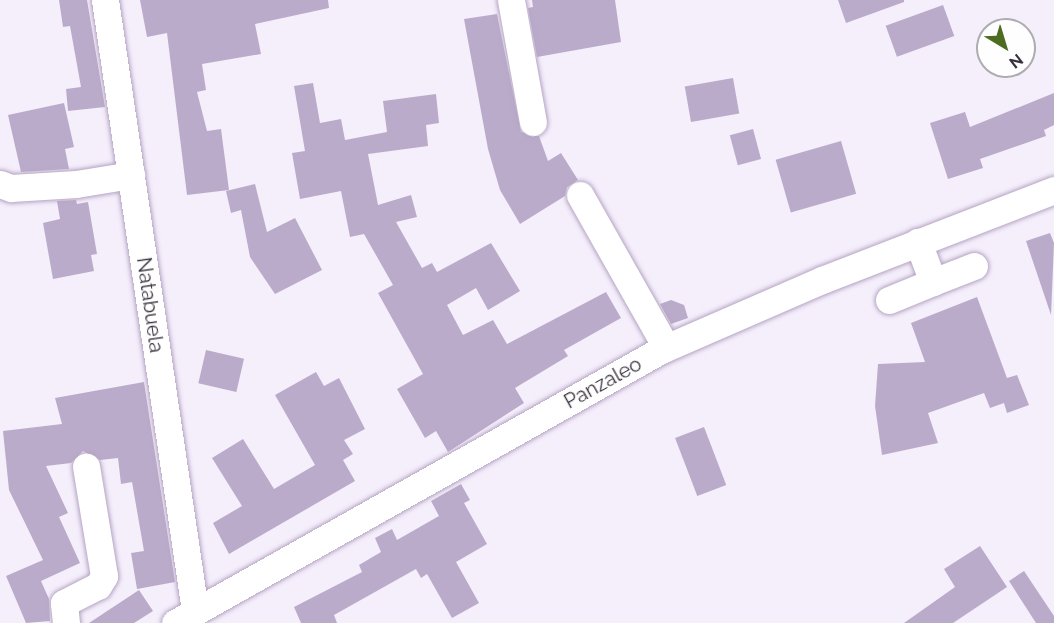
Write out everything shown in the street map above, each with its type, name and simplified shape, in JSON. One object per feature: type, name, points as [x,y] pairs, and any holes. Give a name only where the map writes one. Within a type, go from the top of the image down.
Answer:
[{"type":"street","name":"Natabuela","points":[[105,0],[131,175],[185,617]]},
{"type":"street","points":[[511,0],[533,122]]},
{"type":"street","points":[[0,184],[11,188],[76,184],[131,175]]},
{"type":"street","name":"Panzaleo","points":[[185,617],[666,347],[918,242],[1054,190]]},
{"type":"street","points":[[580,195],[666,347]]},
{"type":"street","points":[[918,242],[933,282]]},
{"type":"street","points":[[889,300],[974,266]]},
{"type":"street","points":[[66,623],[64,603],[98,586],[104,576],[86,466]]},
{"type":"building","points":[[59,0],[87,0],[105,107],[68,111],[66,89],[81,87],[70,26],[63,27]]},
{"type":"building","points":[[140,0],[328,0],[329,8],[255,24],[261,54],[202,64],[206,90],[197,92],[207,131],[221,129],[229,190],[187,195],[167,33],[147,37]]},
{"type":"building","points":[[532,0],[615,0],[621,42],[537,57],[528,8],[533,7]]},
{"type":"building","points":[[838,0],[904,0],[904,2],[846,23]]},
{"type":"building","points":[[943,5],[954,36],[897,57],[886,26]]},
{"type":"building","points":[[497,14],[521,132],[539,136],[548,161],[561,153],[578,180],[567,187],[565,196],[520,224],[500,190],[488,149],[464,19]]},
{"type":"building","points":[[733,78],[739,113],[691,122],[685,87]]},
{"type":"building","points":[[313,83],[320,123],[341,119],[345,140],[387,132],[383,101],[436,94],[439,123],[426,125],[428,146],[368,154],[378,205],[411,195],[417,217],[396,222],[422,268],[432,263],[437,272],[491,243],[520,291],[488,310],[476,288],[447,305],[463,335],[493,320],[507,344],[606,292],[621,318],[564,350],[568,356],[515,388],[524,403],[448,452],[436,431],[425,438],[397,389],[423,374],[378,293],[393,285],[364,234],[350,237],[341,191],[300,199],[292,153],[305,151],[294,86]]},
{"type":"building","points":[[1054,93],[1054,125],[1044,130],[1046,136],[980,159],[983,168],[948,179],[930,123],[965,112],[970,127]]},
{"type":"building","points":[[64,103],[74,147],[65,149],[69,169],[21,172],[8,115]]},
{"type":"building","points":[[753,129],[761,159],[738,165],[730,135]]},
{"type":"building","points":[[841,141],[856,194],[791,213],[776,160]]},
{"type":"building","points":[[255,184],[267,232],[295,218],[322,270],[275,294],[250,257],[241,210],[231,213],[226,191]]},
{"type":"building","points":[[76,200],[77,204],[88,202],[97,254],[91,255],[94,271],[53,279],[43,223],[60,219],[57,201]]},
{"type":"building","points":[[1050,233],[1054,243],[1051,315],[1026,241]]},
{"type":"building","points":[[977,297],[1007,378],[1017,375],[1029,405],[1007,413],[1004,403],[990,408],[984,393],[928,413],[938,443],[882,455],[875,406],[878,364],[925,362],[911,323]]},
{"type":"building","points":[[671,300],[684,305],[688,318],[671,324],[660,304]]},
{"type":"building","points":[[206,350],[244,359],[236,392],[198,383]]},
{"type":"building","points":[[316,372],[324,386],[339,378],[365,429],[344,440],[353,454],[343,460],[355,481],[229,554],[213,523],[242,506],[212,458],[243,439],[274,489],[315,465],[275,395]]},
{"type":"building","points":[[144,382],[175,582],[137,589],[131,553],[144,551],[132,482],[121,484],[118,458],[100,460],[83,451],[71,463],[46,466],[68,513],[59,517],[80,563],[41,581],[49,599],[50,621],[26,623],[6,576],[43,560],[9,490],[3,431],[62,424],[55,398]]},
{"type":"building","points":[[704,427],[726,485],[697,496],[675,438]]},
{"type":"building","points":[[461,484],[470,500],[464,503],[487,544],[456,562],[479,603],[452,618],[427,574],[421,578],[416,569],[334,615],[337,623],[301,623],[294,607],[362,572],[359,565],[381,552],[375,538],[392,529],[397,540],[439,516],[431,501]]},
{"type":"building","points":[[980,546],[1007,587],[953,623],[904,623],[955,587],[944,569]]},
{"type":"building","points":[[1024,571],[1054,616],[1054,623],[1036,623],[1009,581]]},
{"type":"building","points":[[139,590],[153,611],[134,623],[89,623]]}]
